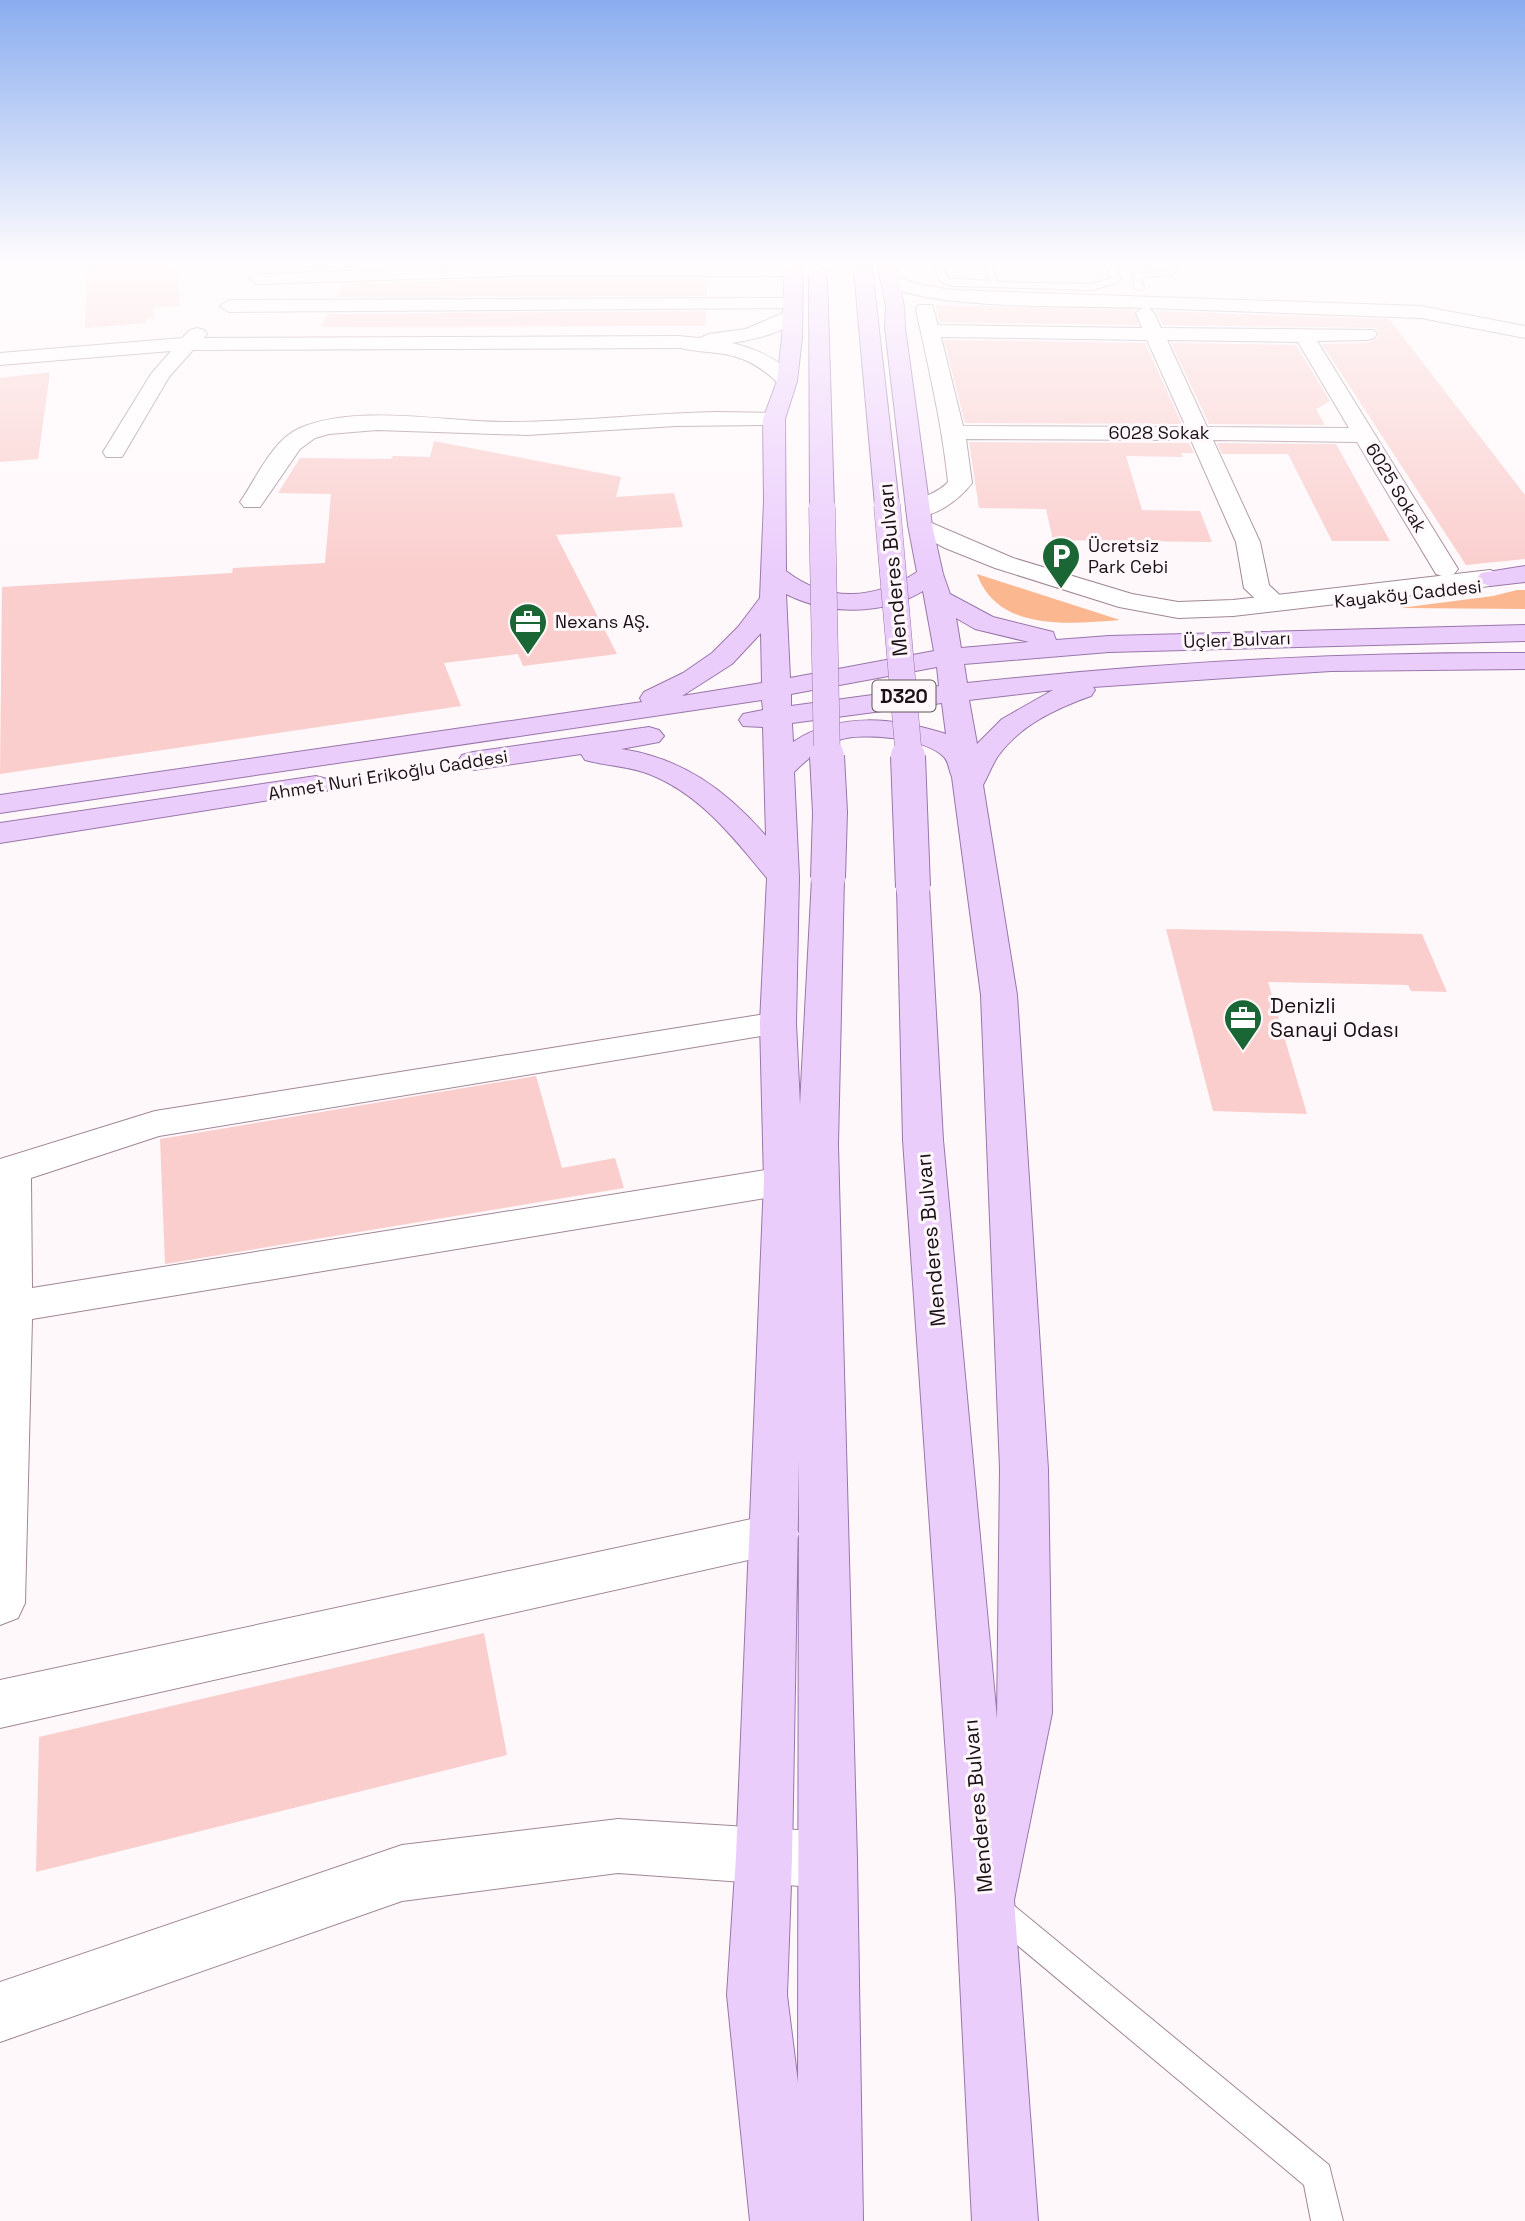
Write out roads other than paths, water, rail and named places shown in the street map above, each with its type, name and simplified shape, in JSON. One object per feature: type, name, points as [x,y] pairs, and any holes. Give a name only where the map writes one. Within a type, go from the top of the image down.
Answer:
[{"type":"main road","points":[[788,364],[787,381],[774,419],[773,586],[778,771],[805,877],[818,1145],[829,1860],[830,2221]]},
{"type":"main road","points":[[783,2221],[757,1995],[775,1534],[784,1181],[778,1023],[805,877],[830,812],[824,691],[820,364]]},
{"type":"main road","name":"Menderes Bulvarı","points":[[873,364],[908,742],[923,1140],[985,1900],[1005,2221]]},
{"type":"main road","points":[[901,364],[919,518],[952,674],[999,995],[1024,1469],[1025,1713],[985,1900]]},
{"type":"main road","points":[[1494,581],[1525,574]]},
{"type":"main road","points":[[1494,581],[1525,583]]},
{"type":"main road","points":[[773,586],[788,587],[807,596],[863,602],[887,599],[935,586],[984,623],[1015,633],[1108,644]]},
{"type":"main road","points":[[602,716],[671,691],[729,656],[773,586]]},
{"type":"main road","name":"Üçler Bulvarı","points":[[952,674],[1108,644],[1525,633]]},
{"type":"main road","name":"Üçler Bulvarı","points":[[952,674],[1129,676],[1278,664],[1525,661]]},
{"type":"main road","points":[[776,704],[952,674]]},
{"type":"main road","points":[[969,784],[981,758],[999,738],[1031,713],[1063,696],[1129,676]]},
{"type":"main road","name":"Ahmet Nuri Erikoğlu Caddesi","points":[[0,804],[602,716],[776,704]]},
{"type":"main road","name":"Ahmet Nuri Erikoğlu Caddesi","points":[[0,833],[538,753],[776,704]]},
{"type":"main road","points":[[778,771],[800,749],[834,732],[870,726],[913,733],[938,741],[960,755],[969,784]]},
{"type":"main road","points":[[538,753],[570,752],[620,757],[668,770],[689,779],[805,877]]},
{"type":"street","points":[[114,452],[170,364]]},
{"type":"street","points":[[767,364],[787,381]]},
{"type":"street","points":[[919,518],[950,495],[960,483],[954,432],[937,364]]},
{"type":"street","points":[[1166,364],[1248,542],[1257,588],[1274,602]]},
{"type":"street","name":"6025 Sokak","points":[[1320,364],[1445,569]]},
{"type":"street","points":[[252,502],[296,438],[309,432],[334,427],[374,424],[554,429],[664,420],[774,419]]},
{"type":"street","name":"6028 Sokak","points":[[954,432],[1363,435]]},
{"type":"street","name":"Kayaköy Caddesi","points":[[919,518],[985,556],[1144,605],[1195,611],[1274,602],[1348,603],[1494,581]]},
{"type":"street","points":[[0,1603],[11,1307],[11,1170],[156,1124],[778,1023]]},
{"type":"street","points":[[11,1307],[784,1181]]},
{"type":"street","points":[[0,1704],[775,1534]]},
{"type":"street","points":[[0,2012],[402,1873],[618,1846],[829,1860]]},
{"type":"lane","points":[[985,1900],[1318,2176],[1326,2221]]},
{"type":"place","name":"Ücretsiz Park Cebi","points":[[1061,590]]},
{"type":"place","name":"Nexans AŞ.","points":[[528,656]]},
{"type":"place","name":"Denizli Sanayi Odası","points":[[1243,1052]]}]
